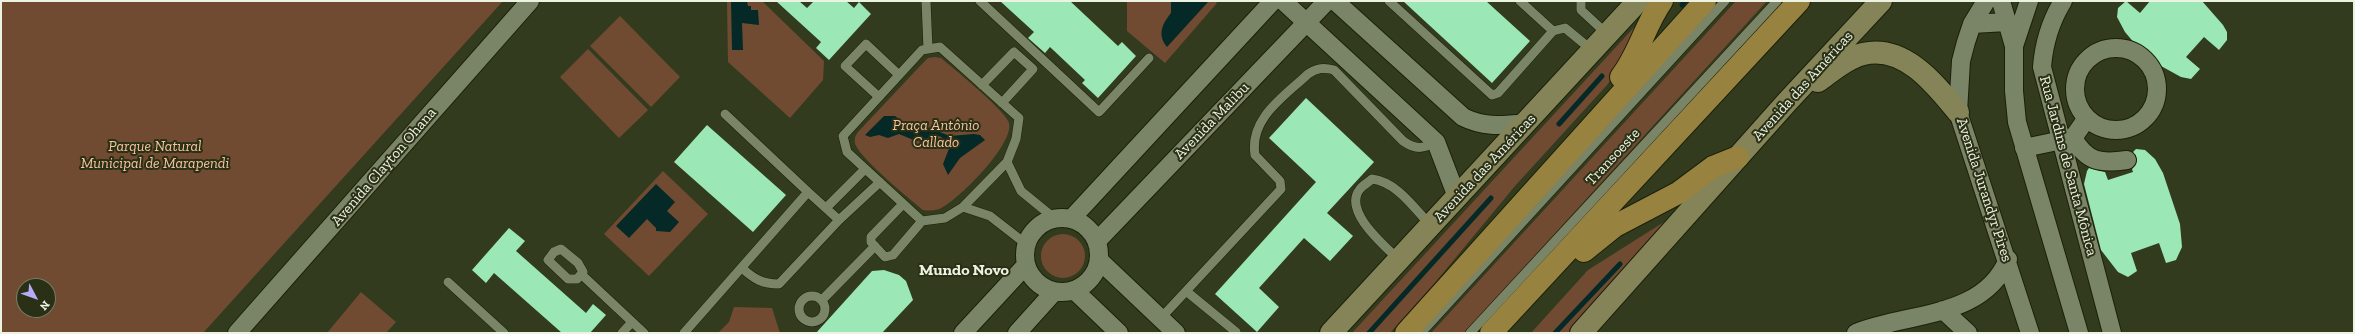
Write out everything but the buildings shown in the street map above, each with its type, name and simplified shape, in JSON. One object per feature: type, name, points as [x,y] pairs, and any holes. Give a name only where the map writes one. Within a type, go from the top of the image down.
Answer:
[{"type":"highway","points":[[1592,127],[1603,102],[1632,62],[1652,18],[1662,1]]},
{"type":"highway","points":[[1406,333],[1705,1]]},
{"type":"highway","points":[[1492,333],[1799,1]]},
{"type":"highway","points":[[1545,274],[1574,260],[1615,226],[1678,193],[1713,167],[1738,157]]},
{"type":"main road","name":"Avenida das Américas","points":[[1330,333],[1527,123],[1638,1]]},
{"type":"main road","name":"Avenida das Américas","points":[[1581,333],[1787,102],[1881,1]]},
{"type":"main road","points":[[1787,102],[1862,54],[1883,52],[1899,57],[1917,69],[1937,86],[1958,112]]},
{"type":"street","name":"Avenida Clayton Ohana","points":[[238,333],[530,1]]},
{"type":"street","points":[[1072,218],[1273,1]]},
{"type":"street","points":[[1283,1],[1436,142],[1457,197]]},
{"type":"street","name":"Avenida Malibu","points":[[1097,241],[1327,1]]},
{"type":"street","points":[[1335,1],[1463,117],[1477,124],[1494,127],[1527,123]]},
{"type":"street","name":"Avenida Jurandyr Pires","points":[[1986,1],[1972,24],[1961,61],[1958,112],[2008,259],[2030,333]]},
{"type":"street","points":[[2001,1],[2014,46],[2017,122],[2079,333]]},
{"type":"street","points":[[2014,46],[2029,1]]},
{"type":"street","name":"Rua Jardins de Santa Mônica","points":[[2063,1],[2053,18],[2044,46],[2042,67],[2045,86],[2067,139],[2112,333]]},
{"type":"street","points":[[1972,24],[2007,22]]},
{"type":"street","points":[[2121,48],[2134,52],[2146,60],[2154,72],[2157,86],[2156,100],[2149,113],[2139,123],[2126,129],[2112,130],[2098,126],[2087,118],[2079,106],[2075,92],[2077,78],[2083,65],[2093,55],[2106,49],[2121,48]]},
{"type":"street","points":[[2024,148],[2067,139],[2087,118]]},
{"type":"street","points":[[2067,139],[2082,153],[2094,159],[2112,162],[2127,160]]},
{"type":"street","points":[[1054,218],[1072,218],[1087,227],[1097,241],[1099,260],[1089,280],[1074,290],[1054,292],[1036,282],[1026,265],[1026,244],[1029,236],[1039,224],[1054,218]]},
{"type":"street","points":[[1856,333],[1943,310],[1983,293],[2002,274],[2008,259]]},
{"type":"street","points":[[1099,260],[1176,333]]},
{"type":"street","points":[[963,333],[1026,265]]},
{"type":"street","points":[[1074,290],[1119,333]]},
{"type":"street","points":[[1017,333],[1054,292]]},
{"type":"street","points":[[1943,310],[1968,333]]},
{"type":"lane","points":[[926,1],[928,49]]},
{"type":"lane","points":[[980,1],[1099,112],[1149,58]]},
{"type":"lane","points":[[1389,1],[1492,95],[1498,93],[1553,32],[1565,28],[1593,51]]},
{"type":"lane","points":[[1520,1],[1553,32]]},
{"type":"lane","points":[[1581,1],[1581,10],[1608,35]]},
{"type":"lane","name":"Transoeste","points":[[1421,333],[1725,1]]},
{"type":"lane","name":"Transoeste","points":[[1470,333],[1777,1]]},
{"type":"lane","points":[[982,85],[1014,52],[1017,36]]},
{"type":"lane","points":[[879,97],[845,66],[866,44],[899,75]]},
{"type":"lane","points":[[903,204],[872,237],[871,242],[886,257],[889,257],[922,221],[945,218],[963,207],[1007,162],[1016,139],[1019,118],[940,47],[922,50],[843,136],[847,152],[922,221]]},
{"type":"lane","points":[[1014,52],[1033,69]]},
{"type":"lane","points":[[1002,103],[1033,69],[1047,64]]},
{"type":"lane","points":[[1161,318],[1281,189],[1280,181],[1255,155],[1255,134],[1260,120],[1308,74],[1316,69],[1326,67],[1334,70],[1403,141],[1412,147],[1421,149],[1436,142]]},
{"type":"lane","points":[[725,114],[839,220]]},
{"type":"lane","points":[[1007,162],[1021,191],[1054,218]]},
{"type":"lane","points":[[826,208],[865,169]]},
{"type":"lane","points":[[1399,260],[1372,233],[1359,217],[1356,199],[1360,189],[1372,179],[1384,181],[1398,192],[1431,226]]},
{"type":"lane","points":[[742,268],[756,280],[768,284],[779,284],[839,220],[880,182]]},
{"type":"lane","points":[[684,333],[808,192]]},
{"type":"lane","points":[[963,207],[990,216],[1026,244]]},
{"type":"lane","points":[[822,300],[875,246]]},
{"type":"lane","points":[[581,274],[644,333]]},
{"type":"lane","points":[[448,282],[504,333]]},
{"type":"lane","points":[[1186,291],[1236,332]]},
{"type":"lane","points":[[622,333],[632,322]]},
{"type":"green space","name":"Parque Natural Municipal de Marapendi","points":[[1,1],[503,1],[203,333],[1,333]]},
{"type":"green space","points":[[727,1],[762,1],[824,61],[823,80],[790,118],[728,62]]},
{"type":"green space","points":[[1127,1],[1215,1],[1217,3],[1165,63],[1127,31]]},
{"type":"green space","points":[[1736,1],[1767,1],[1464,333],[1431,333]]},
{"type":"green space","points":[[620,16],[680,77],[651,107],[590,46]]},
{"type":"green space","points":[[1640,21],[1618,70],[1607,85],[1515,186],[1433,285],[1390,333],[1352,333]]},
{"type":"green space","points":[[588,49],[648,110],[619,138],[560,77]]},
{"type":"green space","name":"Praça Antônio Callado","points":[[928,58],[941,58],[978,90],[999,109],[1009,123],[1008,132],[1003,144],[985,169],[962,193],[943,207],[928,211],[923,210],[874,167],[858,149],[855,140],[858,132],[921,65]]},
{"type":"green space","points":[[663,171],[708,214],[649,276],[604,234]]},
{"type":"green space","points":[[1683,210],[1570,333],[1531,333],[1588,270]]},
{"type":"green space","points":[[1059,234],[1067,234],[1079,240],[1085,252],[1085,260],[1079,272],[1067,278],[1059,278],[1047,272],[1041,260],[1041,252],[1047,240]]},
{"type":"green space","points":[[361,292],[396,322],[386,333],[327,333]]},
{"type":"green space","points":[[734,307],[772,308],[780,333],[718,333],[729,322]]},
{"type":"water","points":[[731,1],[747,1],[748,6],[751,6],[751,10],[758,10],[759,25],[742,23],[743,50],[732,50]]},
{"type":"water","points":[[1171,1],[1208,2],[1167,47],[1161,34],[1163,25],[1171,13]]},
{"type":"water","points":[[884,116],[895,116],[913,129],[924,126],[950,136],[974,134],[980,135],[985,140],[960,158],[948,175],[943,164],[950,146],[942,137],[934,136],[916,141],[899,134],[888,138],[879,135],[870,137],[865,135]]},
{"type":"water","points":[[656,184],[675,202],[667,211],[679,222],[670,232],[656,231],[656,228],[647,219],[629,238],[616,226]]},
{"type":"waterway","points":[[1682,5],[1685,1]]},
{"type":"waterway","points":[[1559,124],[1602,76]]},
{"type":"waterway","points":[[1369,333],[1491,198]]},
{"type":"waterway","points":[[1555,333],[1620,264]]},
{"type":"district","name":"Mundo Novo","points":[[964,270]]}]
